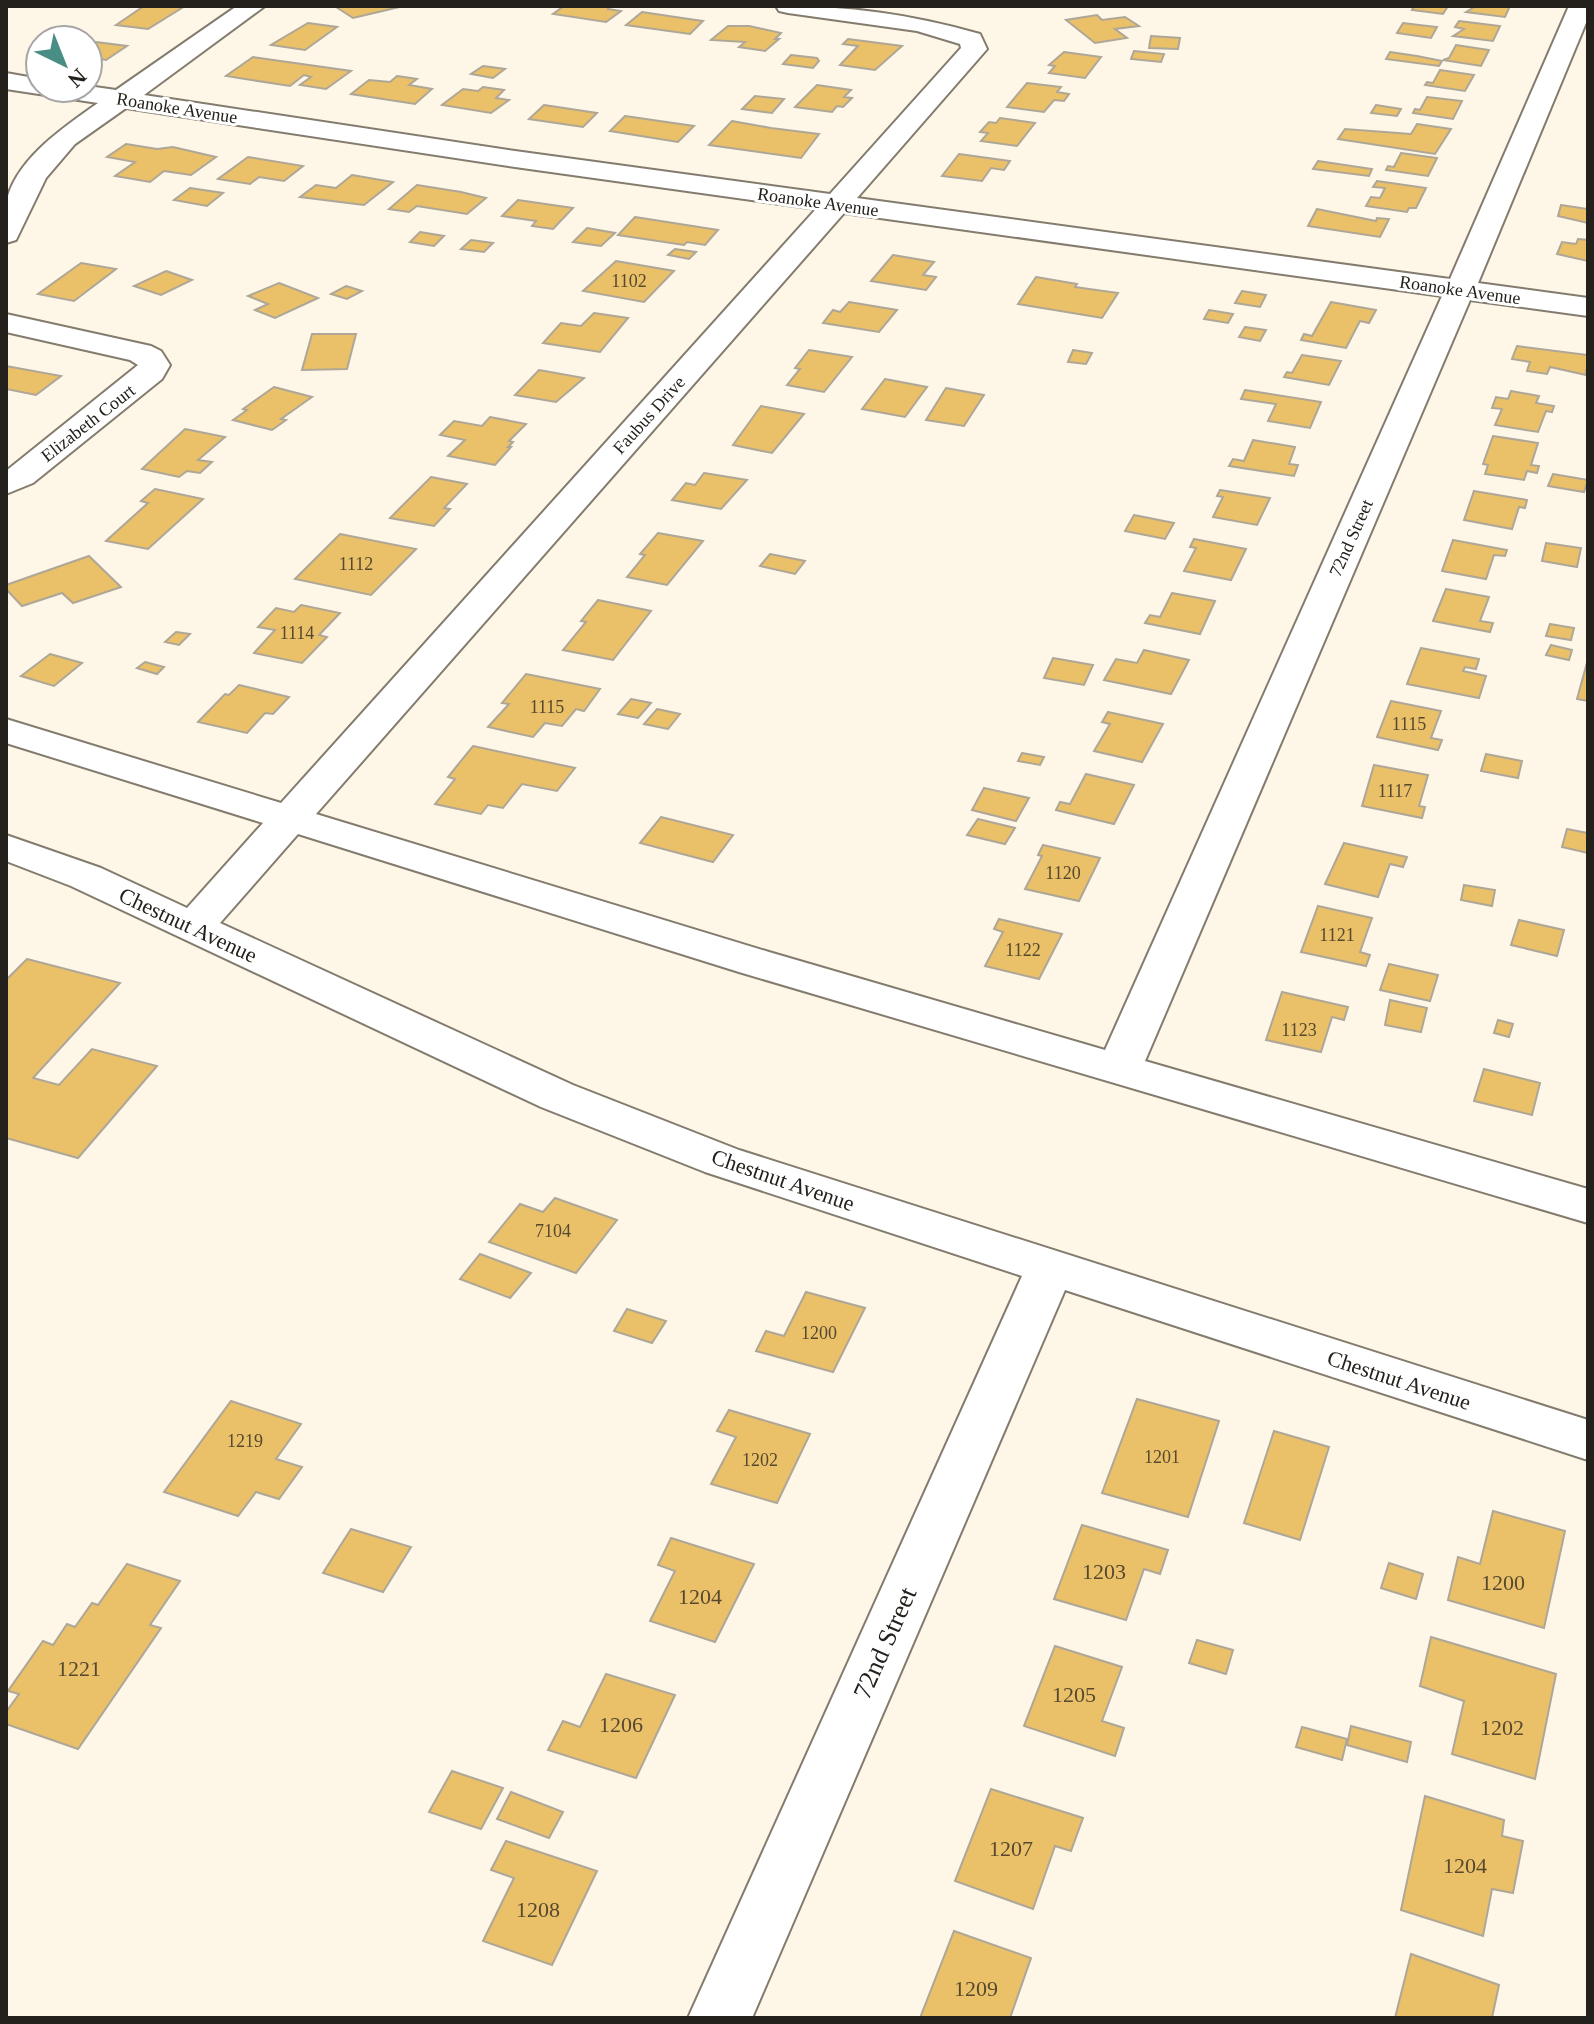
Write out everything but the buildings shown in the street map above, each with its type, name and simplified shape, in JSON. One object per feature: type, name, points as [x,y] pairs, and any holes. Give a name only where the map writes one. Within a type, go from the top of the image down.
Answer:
[{"type":"street","points":[[6,234],[33,175],[66,138],[253,6]]},
{"type":"street","name":"Faubus Drive","points":[[193,927],[974,49],[971,39],[941,28],[788,6]]},
{"type":"street","name":"72nd Street","points":[[1119,1070],[1581,6]]},
{"type":"street","name":"Roanoke Avenue","points":[[104,97],[835,204],[1588,307]]},
{"type":"street","name":"Elizabeth Court","points":[[6,323],[140,353],[150,358],[154,365],[151,372],[6,484]]},
{"type":"street","points":[[6,731],[754,962],[1588,1206]]},
{"type":"street","name":"Chestnut Avenue","points":[[6,847],[86,877],[585,1107],[722,1161],[1588,1440]]},
{"type":"street","name":"72nd Street","points":[[720,2018],[1050,1268]]}]
